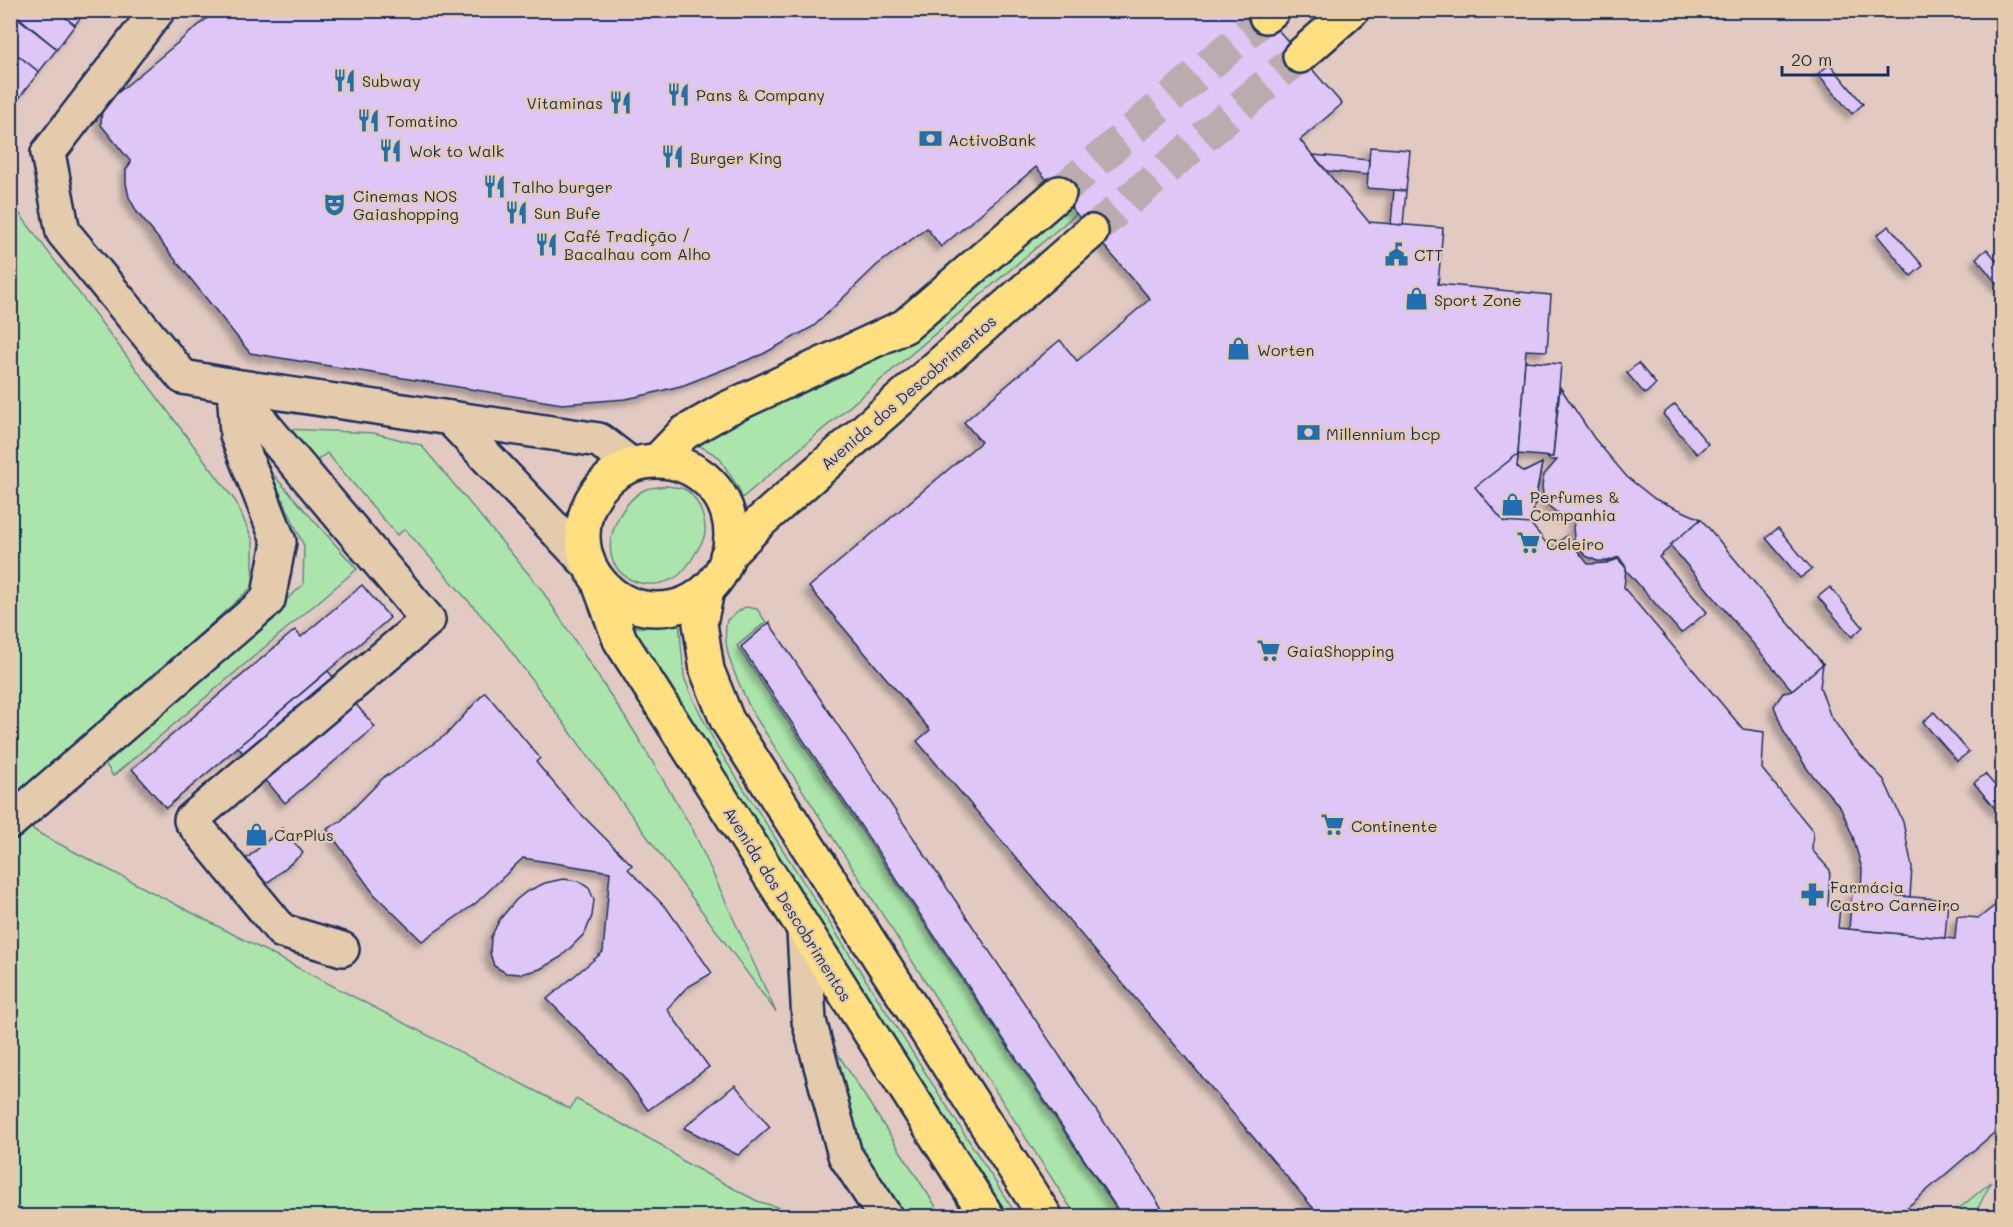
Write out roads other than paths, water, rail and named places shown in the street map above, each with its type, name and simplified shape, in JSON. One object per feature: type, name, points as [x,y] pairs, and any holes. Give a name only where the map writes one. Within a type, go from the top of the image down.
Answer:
[{"type":"main road","points":[[1300,56],[1352,10]]},
{"type":"main road","points":[[645,462],[688,466],[712,484],[727,509],[732,538],[720,573],[707,591],[682,606],[653,611],[624,604],[593,573],[583,520],[605,479],[645,462],[684,433],[726,409],[905,326],[1059,193]]},
{"type":"main road","name":"Avenida dos Descobrimentos","points":[[727,556],[761,521],[1091,232]]},
{"type":"main road","name":"Avenida dos Descobrimentos","points":[[593,573],[620,640],[987,1216]]},
{"type":"main road","points":[[707,591],[700,623],[707,670],[727,720],[1045,1216]]},
{"type":"street","points":[[158,10],[48,153],[63,232],[183,377],[599,440],[645,462]]},
{"type":"street","points":[[10,822],[268,600],[279,542],[237,435],[234,386]]},
{"type":"street","points":[[234,386],[267,429],[428,620],[191,820],[282,931],[342,949]]},
{"type":"street","points":[[450,418],[593,573]]},
{"type":"street","points":[[804,931],[809,1021],[845,1155],[885,1216]]},
{"type":"tunnel","points":[[1059,193],[1266,16]]},
{"type":"tunnel","points":[[1091,232],[1300,56]]},
{"type":"place","name":"Subway","points":[[344,80]]},
{"type":"place","name":"Pans & Company","points":[[678,94]]},
{"type":"place","name":"Vitaminas","points":[[621,102]]},
{"type":"place","name":"Tomatino","points":[[368,120]]},
{"type":"place","name":"ActivoBank","points":[[930,139]]},
{"type":"place","name":"Wok to Walk","points":[[391,150]]},
{"type":"place","name":"Burger King","points":[[672,157]]},
{"type":"place","name":"Talho burger","points":[[494,186]]},
{"type":"place","name":"Cinemas NOS Gaiashopping","points":[[335,204]]},
{"type":"place","name":"Sun Bufe","points":[[516,212]]},
{"type":"place","name":"Café Tradição / Bacalhau com Alho","points":[[546,244]]},
{"type":"place","name":"CTT","points":[[1396,254]]},
{"type":"place","name":"Sport Zone","points":[[1416,299]]},
{"type":"place","name":"Worten","points":[[1239,349]]},
{"type":"place","name":"Millennium bcp","points":[[1308,433]]},
{"type":"place","name":"Perfumes & Companhia","points":[[1512,505]]},
{"type":"place","name":"Celeiro","points":[[1528,543]]},
{"type":"place","name":"GaiaShopping","points":[[1269,650]]},
{"type":"place","name":"Continente","points":[[1333,825]]},
{"type":"place","name":"CarPlus","points":[[256,834]]},
{"type":"place","name":"Farmácia Castro Carneiro","points":[[1812,895]]}]
